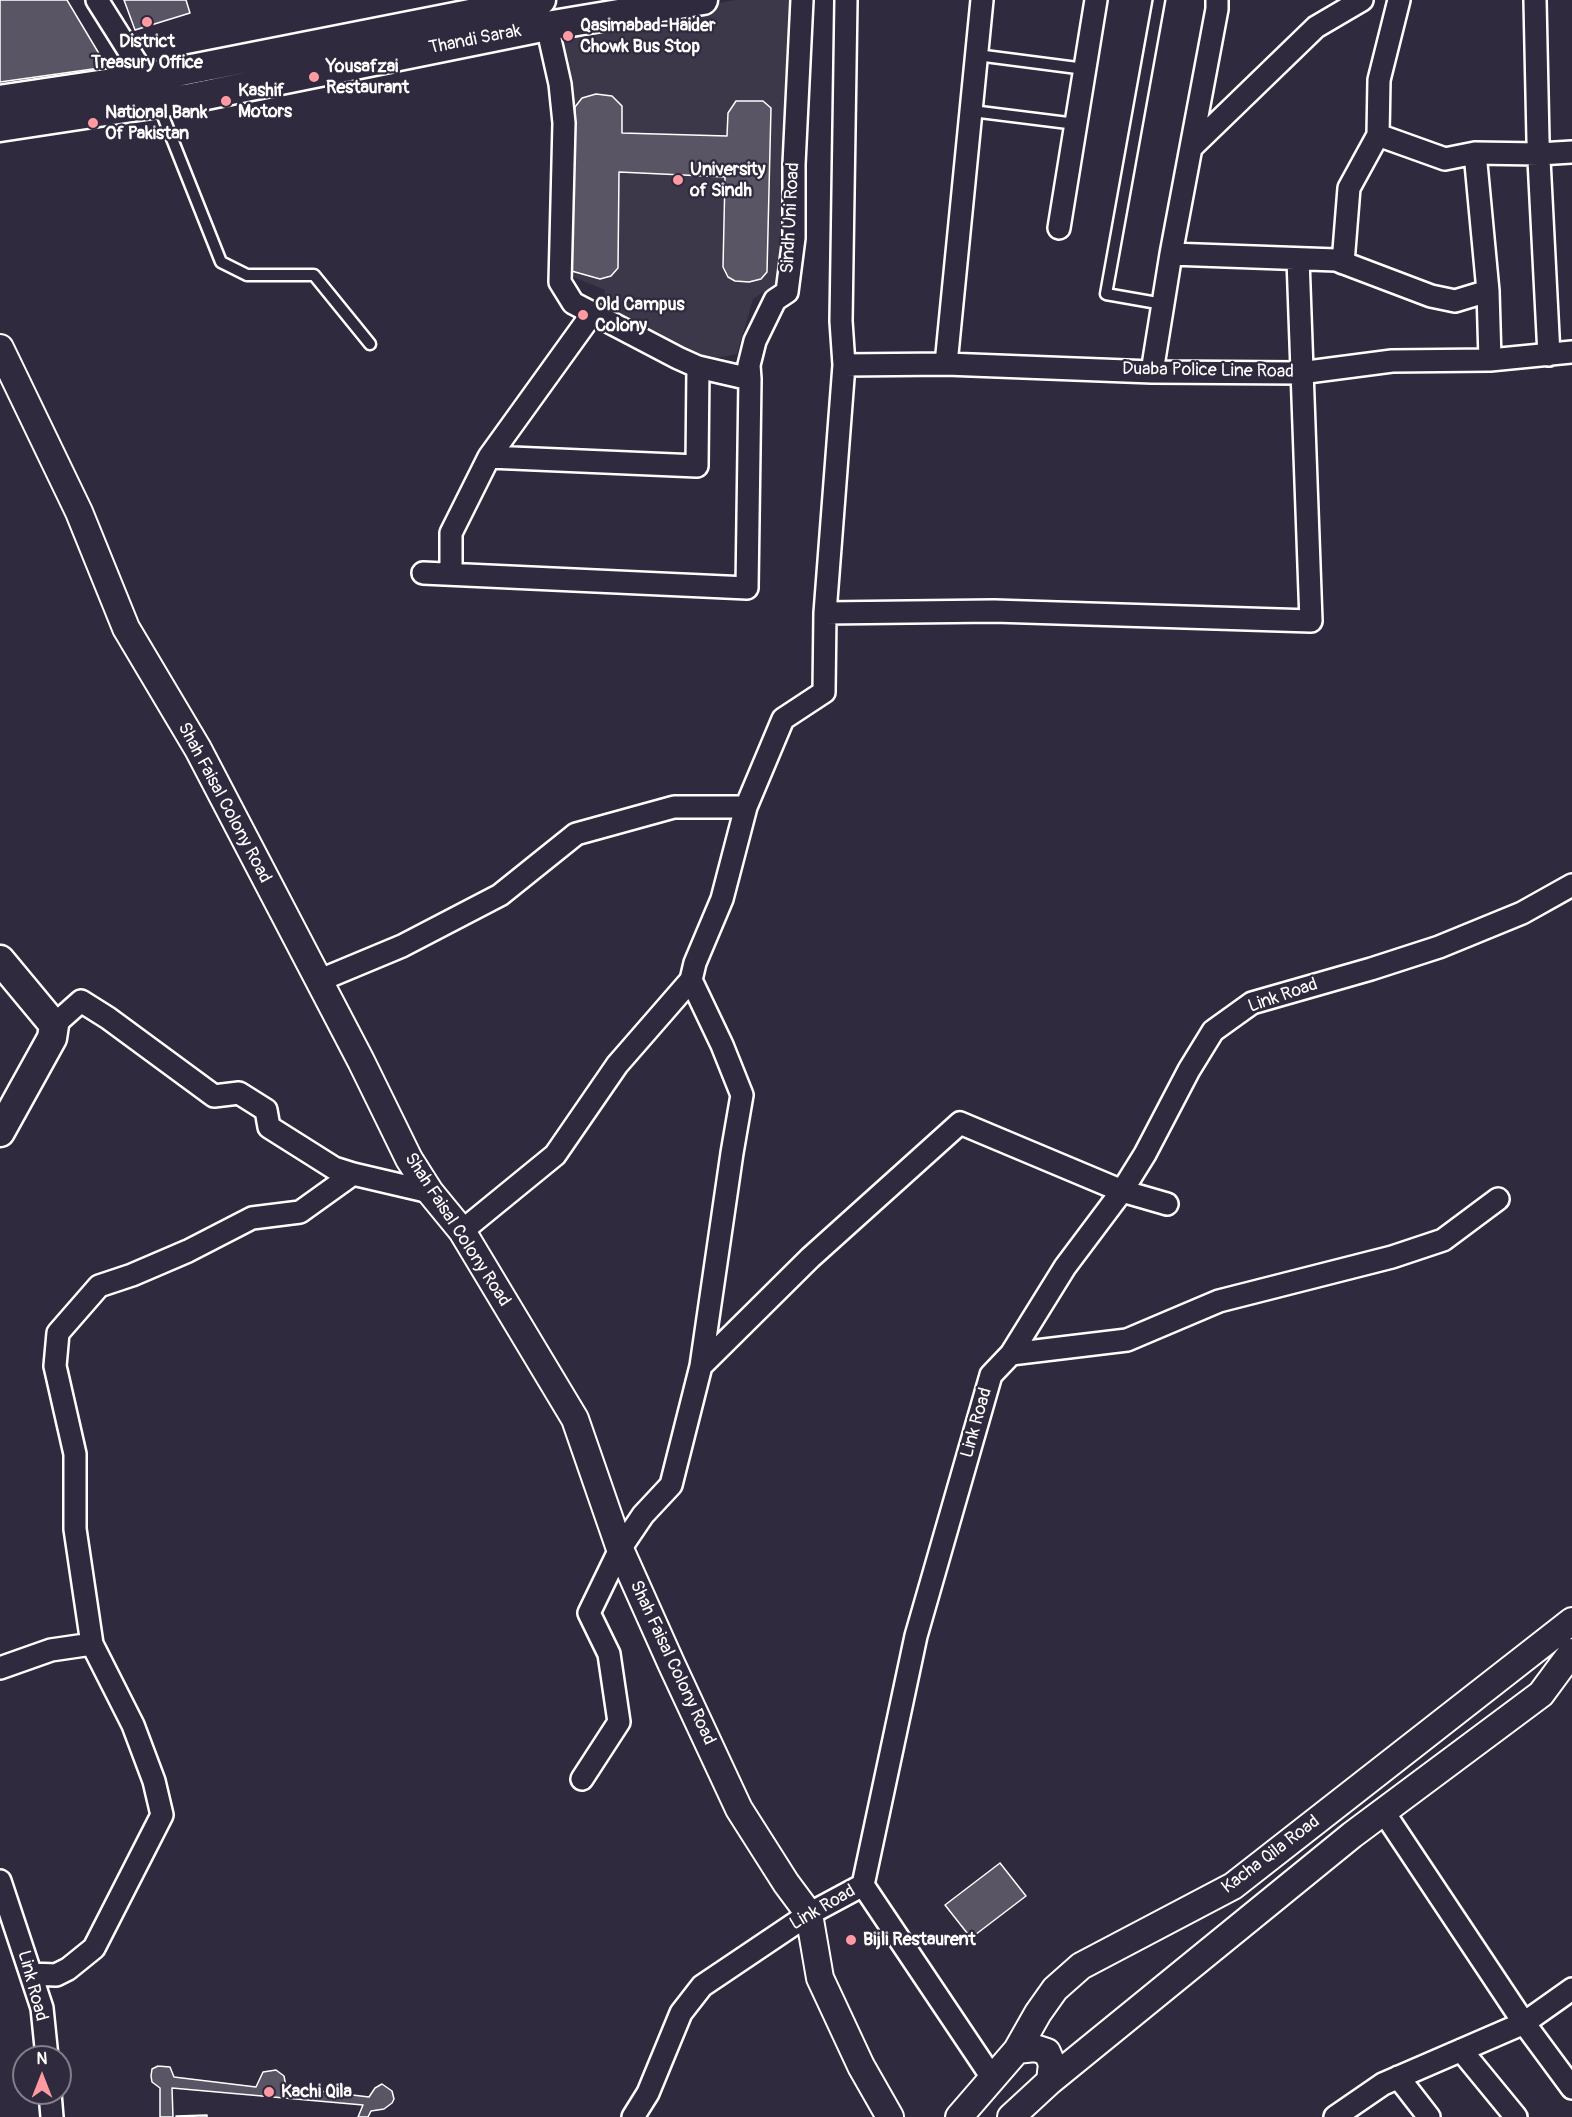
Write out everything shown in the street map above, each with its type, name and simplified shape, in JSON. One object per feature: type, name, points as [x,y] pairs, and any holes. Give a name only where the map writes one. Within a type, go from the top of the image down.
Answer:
[{"type":"main road","name":"Thandi Sarak","points":[[0,127],[152,91],[544,13],[686,2]]},
{"type":"main road","name":"Thandi Sarak","points":[[0,100],[152,91]]},
{"type":"main road","points":[[0,960],[54,1025],[52,1038],[0,1132]]},
{"type":"street","points":[[97,0],[152,91]]},
{"type":"street","name":"Sindh Uni Road","points":[[750,379],[748,365],[755,341],[775,300],[787,292],[794,238],[794,164],[802,0]]},
{"type":"street","points":[[462,1231],[555,1155],[617,1065],[691,981],[695,963],[722,899],[746,807],[783,719],[824,692],[825,613],[844,365],[841,321],[846,0]]},
{"type":"street","points":[[946,364],[982,0]]},
{"type":"street","points":[[1059,228],[1096,0]]},
{"type":"street","points":[[1152,372],[1217,0]]},
{"type":"street","points":[[1192,147],[1316,27],[1362,0]]},
{"type":"street","points":[[1343,263],[1349,188],[1378,135],[1379,80],[1399,0]]},
{"type":"street","points":[[1535,0],[1539,154],[1549,355]]},
{"type":"street","points":[[423,573],[747,588],[750,379],[698,367],[592,314],[573,303],[560,282],[564,123],[560,84],[544,13]]},
{"type":"street","points":[[1378,135],[1445,159],[1475,153],[1572,152]]},
{"type":"street","points":[[1475,153],[1488,291],[1490,360]]},
{"type":"street","points":[[1171,254],[1336,260],[1431,296],[1455,301],[1488,291]]},
{"type":"street","points":[[825,613],[994,611],[1311,621],[1300,373],[1298,259]]},
{"type":"street","points":[[451,574],[451,533],[489,457],[592,314]]},
{"type":"street","name":"Duaba Police Line Road","points":[[844,365],[946,364],[1152,372],[1300,373],[1392,362],[1490,360],[1572,352]]},
{"type":"street","name":"Shah Faisal Colony Road","points":[[3,363],[79,512],[126,627],[198,749],[361,1061],[409,1159],[430,1192],[462,1231],[575,1419],[620,1549],[739,1809],[786,1883],[809,1914],[820,1978],[861,2066],[890,2117]]},
{"type":"street","points":[[489,457],[698,466],[698,367]]},
{"type":"street","points":[[318,981],[402,946],[500,895],[576,834],[674,807],[746,807]]},
{"type":"street","name":"Link Road","points":[[633,2117],[648,2092],[681,2013],[702,1986],[809,1914],[863,1885],[919,1625],[991,1375],[1011,1354],[1065,1267],[1122,1191],[1213,1031],[1252,1003],[1439,947],[1521,913],[1572,885]]},
{"type":"street","points":[[582,1779],[620,1722],[609,1654],[589,1613],[620,1549],[643,1515],[670,1485],[701,1366],[742,1095],[722,1045],[691,981]]},
{"type":"street","points":[[54,1025],[81,1001],[108,1018],[214,1096],[238,1093],[266,1110],[269,1127],[334,1168],[430,1192]]},
{"type":"street","points":[[701,1366],[810,1258],[960,1123],[1122,1191],[1167,1204]]},
{"type":"street","points":[[32,1974],[56,1975],[68,1969],[94,1948],[162,1815],[154,1781],[133,1725],[92,1644],[75,1529],[75,1454],[55,1366],[58,1333],[99,1286],[132,1275],[188,1251],[252,1218],[300,1212],[353,1174]]},
{"type":"street","points":[[1011,1354],[1127,1340],[1219,1301],[1392,1257],[1443,1240],[1498,1199]]},
{"type":"street","name":"Kacha Qila Road","points":[[958,2117],[1017,2050],[1055,1989],[1081,1966],[1233,1886],[1572,1621]]},
{"type":"street","points":[[0,1668],[51,1650],[92,1644]]},
{"type":"street","points":[[1512,1668],[1572,1650]]},
{"type":"street","points":[[1541,1694],[1572,1650]]},
{"type":"street","points":[[1011,2117],[1050,2081],[1383,1811],[1572,1672]]},
{"type":"street","points":[[1383,1811],[1524,2023],[1572,2088]]},
{"type":"street","name":"Link Road","points":[[0,1881],[42,2008],[45,2045]]},
{"type":"street","points":[[863,1885],[993,2079]]},
{"type":"street","points":[[1335,2117],[1383,2084],[1524,2023],[1572,1989]]},
{"type":"street","points":[[1017,2050],[1035,2048],[1047,2052],[1052,2064],[1050,2081]]},
{"type":"street","points":[[1461,2050],[1516,2117]]},
{"type":"street","points":[[1398,2077],[1429,2117]]},
{"type":"lane","points":[[1159,0],[1106,294],[1163,304]]},
{"type":"lane","points":[[977,55],[1085,69]]},
{"type":"lane","points":[[152,91],[221,262],[247,275],[314,275],[370,344]]},
{"type":"lane","points":[[972,111],[1076,124]]},
{"type":"shaded area","name":"University of Sindh","points":[[735,0],[793,0],[784,279],[753,299],[737,354],[706,360],[604,310],[605,290],[566,274],[571,85],[555,33]]},
{"type":"building","points":[[0,0],[67,0],[107,67],[0,82]]},
{"type":"building","name":"District Treasury Office","points":[[124,0],[186,0],[190,13],[135,30]]},
{"type":"building","points":[[596,94],[612,96],[622,106],[622,133],[727,136],[728,113],[736,101],[763,101],[771,108],[767,272],[761,279],[749,282],[735,281],[728,277],[723,267],[725,177],[619,172],[618,268],[611,276],[600,279],[568,270],[575,107],[582,98]]},
{"type":"building","points":[[1000,1863],[1026,1896],[971,1938],[945,1905]]},
{"type":"building","name":"Kachi Qila","points":[[158,2066],[170,2067],[174,2077],[256,2087],[263,2072],[276,2070],[284,2076],[286,2087],[369,2097],[375,2088],[382,2084],[392,2091],[394,2099],[384,2109],[371,2111],[368,2117],[358,2117],[363,2105],[172,2088],[173,2117],[160,2117],[160,2088],[152,2082],[151,2076],[152,2069]]},
{"type":"building","points":[[207,2115],[207,2117],[176,2117],[176,2116]]},
{"type":"place","name":"District Treasury Office","points":[[147,22]]},
{"type":"place","name":"Qasimabad-Haider Chowk Bus Stop","points":[[568,36]]},
{"type":"place","name":"Yousafzai Restaurant","points":[[314,77]]},
{"type":"place","name":"Kashif Motors","points":[[226,101]]},
{"type":"place","name":"National Bank Of Pakistan","points":[[93,123]]},
{"type":"place","name":"University of Sindh","points":[[678,180]]},
{"type":"place","name":"Old Campus Colony","points":[[583,315]]},
{"type":"place","name":"Bijli Restaurent","points":[[851,1940]]},
{"type":"place","name":"Kachi Qila","points":[[269,2092]]}]
